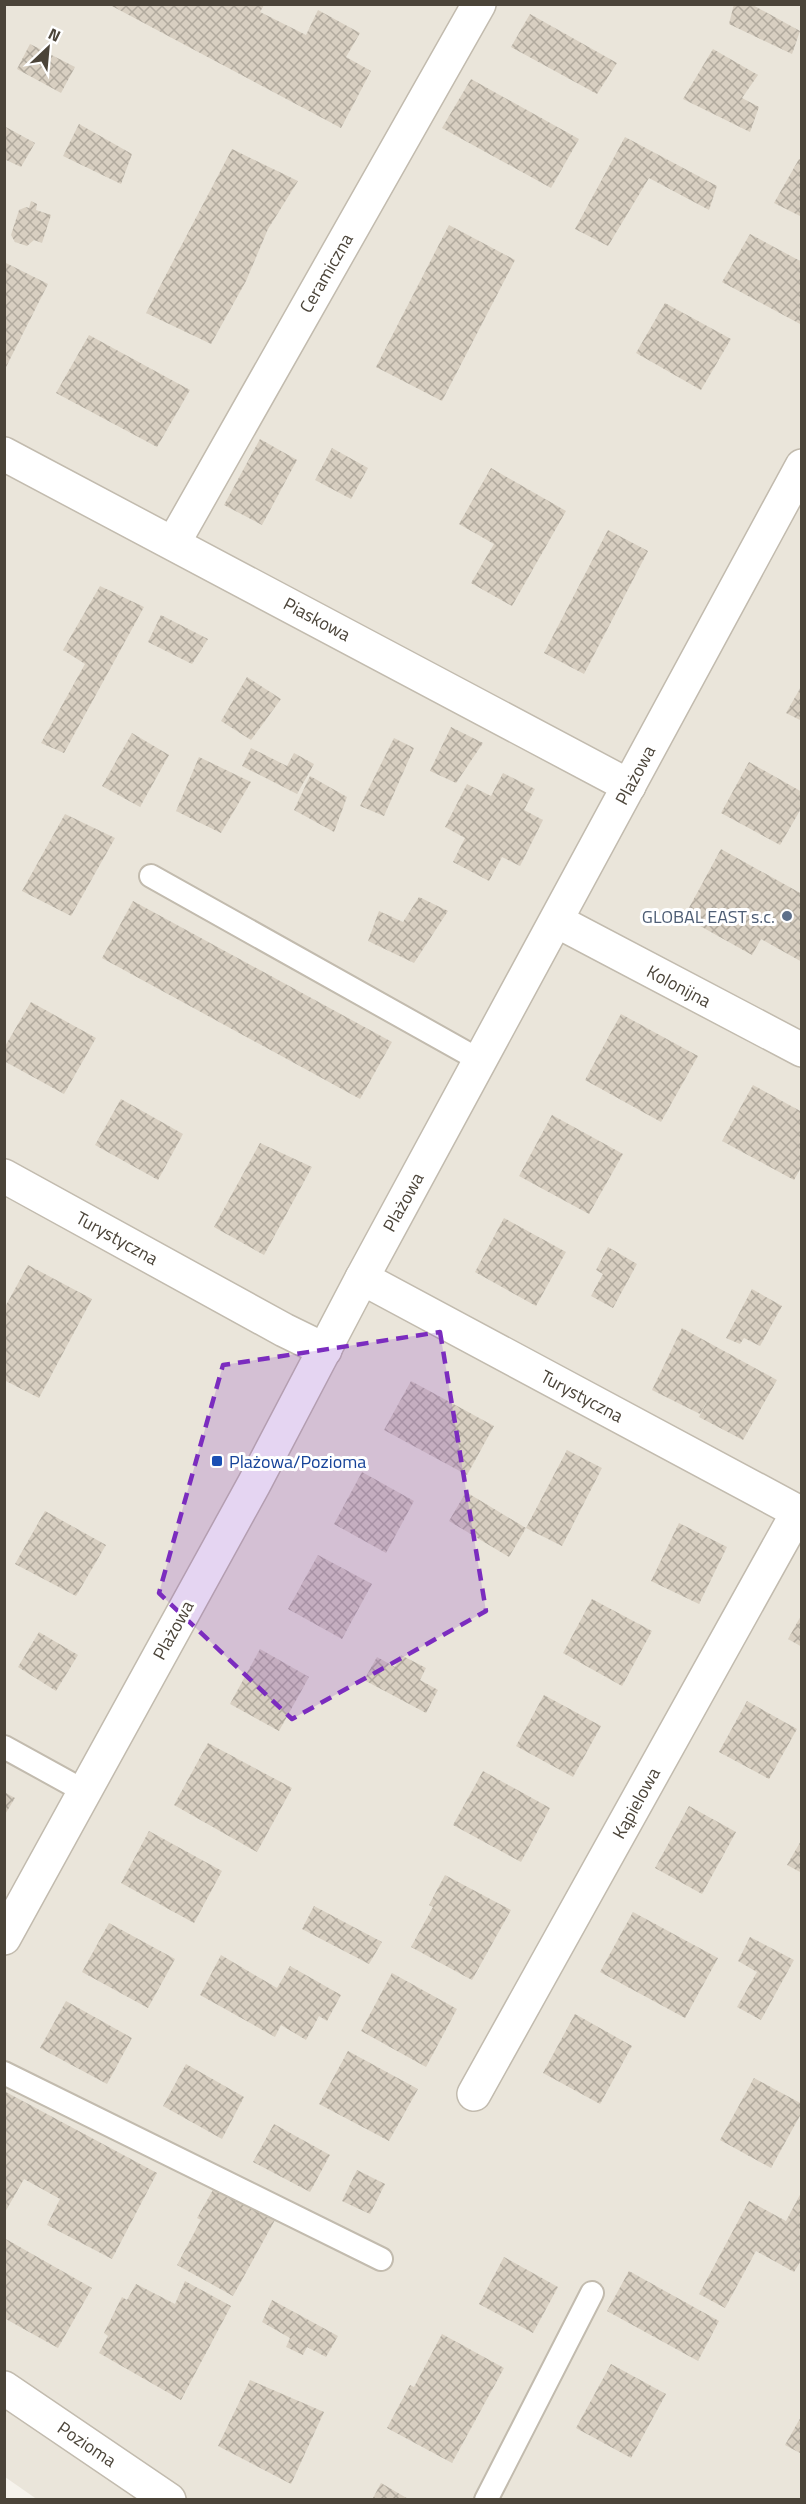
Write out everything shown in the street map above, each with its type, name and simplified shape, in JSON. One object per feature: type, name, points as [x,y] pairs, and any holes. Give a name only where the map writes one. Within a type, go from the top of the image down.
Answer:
[{"type":"street","name":"Ceramiczna","points":[[174,542],[478,4]]},
{"type":"street","name":"Piaskowa","points":[[4,454],[174,542],[629,786]]},
{"type":"street","name":"Plażowa","points":[[4,1938],[254,1484],[362,1278],[801,466]]},
{"type":"street","name":"Kolonijna","points":[[557,921],[801,1050]]},
{"type":"street","name":"Turystyczna","points":[[4,1176],[284,1330],[326,1350]]},
{"type":"street","name":"Turystyczna","points":[[362,1278],[800,1513]]},
{"type":"street","name":"Kąpielowa","points":[[474,2094],[800,1513]]},
{"type":"street","name":"Pozioma","points":[[4,2388],[169,2499]]},
{"type":"lane","points":[[152,876],[481,1061]]},
{"type":"lane","points":[[4,1747],[84,1791]]},
{"type":"lane","points":[[4,2073],[381,2259]]},
{"type":"lane","points":[[486,2499],[592,2293]]},
{"type":"highlighted area","points":[[440,1332],[486,1611],[292,1719],[159,1593],[223,1365]]},
{"type":"shaded area","points":[[4,5],[801,5],[801,2499],[38,2500],[5,2477]]},
{"type":"building","points":[[734,4],[751,4],[800,31],[792,54],[729,24]]},
{"type":"building","points":[[110,5],[264,5],[260,12],[306,35],[318,10],[360,33],[346,57],[371,71],[341,128]]},
{"type":"building","points":[[530,14],[617,63],[597,94],[511,47]]},
{"type":"building","points":[[30,44],[75,67],[61,93],[17,69]]},
{"type":"building","points":[[713,49],[758,75],[742,98],[759,107],[750,132],[683,99]]},
{"type":"building","points":[[471,79],[579,139],[551,188],[442,128]]},
{"type":"building","points":[[79,124],[132,154],[121,184],[63,156]]},
{"type":"building","points":[[4,126],[35,143],[21,167],[4,159]]},
{"type":"building","points":[[625,137],[717,186],[709,210],[649,178],[608,246],[575,229]]},
{"type":"building","points":[[232,149],[298,181],[268,229],[246,281],[211,344],[146,313]]},
{"type":"building","points":[[799,159],[802,160],[802,217],[774,203]]},
{"type":"building","points":[[31,201],[37,204],[36,210],[51,215],[42,243],[34,240],[27,246],[15,242],[11,235],[19,210],[29,208]]},
{"type":"building","points":[[449,225],[515,260],[442,401],[376,367]]},
{"type":"building","points":[[750,234],[802,262],[802,325],[722,282]]},
{"type":"building","points":[[4,262],[48,284],[4,371]]},
{"type":"building","points":[[665,303],[731,339],[701,390],[636,353]]},
{"type":"building","points":[[89,335],[190,390],[157,447],[56,393]]},
{"type":"building","points":[[260,439],[297,460],[262,525],[224,505]]},
{"type":"building","points":[[332,448],[368,468],[351,499],[315,480]]},
{"type":"building","points":[[491,468],[566,511],[512,606],[471,583],[494,544],[459,524]]},
{"type":"building","points":[[608,530],[648,551],[584,674],[544,653]]},
{"type":"building","points":[[100,586],[144,607],[64,753],[41,743],[85,664],[63,650]]},
{"type":"building","points":[[161,615],[208,639],[192,664],[148,642]]},
{"type":"building","points":[[247,677],[281,699],[251,740],[221,721]]},
{"type":"building","points":[[802,685],[802,721],[786,713]]},
{"type":"building","points":[[451,727],[483,743],[456,783],[430,771]]},
{"type":"building","points":[[132,733],[169,755],[140,807],[102,786]]},
{"type":"building","points":[[394,738],[414,748],[384,816],[360,806]]},
{"type":"building","points":[[251,748],[287,766],[294,753],[314,764],[297,794],[242,766]]},
{"type":"building","points":[[199,757],[251,782],[221,833],[176,811]]},
{"type":"building","points":[[749,762],[802,792],[802,807],[780,845],[721,813]]},
{"type":"building","points":[[503,773],[535,789],[524,810],[543,820],[520,866],[502,857],[489,881],[453,862],[465,838],[445,827],[467,784],[491,796]]},
{"type":"building","points":[[310,776],[347,797],[334,832],[294,810]]},
{"type":"building","points":[[65,814],[115,838],[71,916],[22,891]]},
{"type":"building","points":[[721,849],[802,894],[802,962],[761,939],[752,955],[684,917]]},
{"type":"building","points":[[419,897],[448,911],[414,963],[368,941],[379,911],[403,922]]},
{"type":"building","points":[[133,901],[392,1042],[360,1099],[102,958]]},
{"type":"building","points":[[31,1002],[96,1038],[64,1094],[4,1061],[4,1048]]},
{"type":"building","points":[[621,1014],[698,1056],[661,1122],[585,1080]]},
{"type":"building","points":[[753,1085],[802,1112],[802,1166],[794,1180],[722,1141]]},
{"type":"building","points":[[121,1099],[183,1134],[158,1180],[95,1145]]},
{"type":"building","points":[[552,1115],[623,1154],[589,1214],[519,1176]]},
{"type":"building","points":[[260,1143],[312,1167],[264,1255],[214,1227]]},
{"type":"building","points":[[504,1218],[566,1252],[536,1306],[475,1272]]},
{"type":"building","points":[[608,1247],[637,1264],[613,1308],[591,1296],[603,1274],[596,1270]]},
{"type":"building","points":[[28,1265],[92,1299],[39,1398],[4,1380],[4,1309]]},
{"type":"building","points":[[752,1289],[782,1306],[760,1346],[744,1338],[740,1344],[726,1338]]},
{"type":"building","points":[[682,1328],[777,1380],[743,1440],[699,1417],[714,1388],[700,1414],[652,1390]]},
{"type":"building","points":[[411,1381],[494,1426],[467,1475],[384,1430]]},
{"type":"building","points":[[567,1450],[602,1468],[562,1546],[526,1528]]},
{"type":"building","points":[[362,1472],[414,1501],[386,1553],[334,1524]]},
{"type":"building","points":[[466,1492],[526,1528],[509,1557],[449,1521]]},
{"type":"building","points":[[45,1511],[106,1545],[76,1596],[15,1564]]},
{"type":"building","points":[[679,1523],[727,1547],[699,1604],[651,1581]]},
{"type":"building","points":[[318,1555],[372,1584],[342,1639],[288,1609]]},
{"type":"building","points":[[592,1599],[652,1631],[622,1686],[563,1653]]},
{"type":"building","points":[[802,1614],[802,1647],[788,1639]]},
{"type":"building","points":[[39,1632],[78,1655],[56,1691],[18,1667]]},
{"type":"building","points":[[260,1649],[309,1677],[279,1731],[230,1704]]},
{"type":"building","points":[[401,1655],[426,1668],[420,1680],[438,1690],[426,1713],[364,1680],[377,1657],[395,1667]]},
{"type":"building","points":[[544,1695],[601,1726],[573,1777],[516,1746]]},
{"type":"building","points":[[747,1701],[797,1729],[769,1779],[719,1752]]},
{"type":"building","points":[[208,1743],[292,1788],[257,1852],[174,1805]]},
{"type":"building","points":[[483,1771],[550,1808],[521,1862],[453,1825]]},
{"type":"building","points":[[4,1792],[15,1798],[4,1816]]},
{"type":"building","points":[[689,1806],[736,1832],[702,1894],[655,1868]]},
{"type":"building","points":[[149,1831],[222,1871],[194,1923],[121,1883]]},
{"type":"building","points":[[802,1839],[802,1873],[787,1865]]},
{"type":"building","points":[[445,1875],[511,1910],[472,1980],[411,1947],[433,1907],[429,1905]]},
{"type":"building","points":[[314,1906],[382,1942],[369,1964],[302,1929]]},
{"type":"building","points":[[633,1912],[718,1958],[685,2018],[600,1972]]},
{"type":"building","points":[[109,1923],[175,1959],[148,2008],[82,1972]]},
{"type":"building","points":[[750,1937],[794,1960],[761,2020],[737,2007],[757,1972],[738,1961]]},
{"type":"building","points":[[221,1955],[277,1988],[290,1966],[341,1995],[327,2021],[319,2016],[306,2040],[281,2025],[275,2037],[200,1995]]},
{"type":"building","points":[[392,1973],[457,2009],[426,2067],[361,2031]]},
{"type":"building","points":[[66,2001],[132,2038],[107,2084],[40,2048]]},
{"type":"building","points":[[575,2014],[632,2046],[600,2104],[543,2073]]},
{"type":"building","points":[[348,2051],[418,2089],[389,2141],[319,2104]]},
{"type":"building","points":[[186,2064],[244,2097],[222,2139],[163,2106]]},
{"type":"building","points":[[754,2078],[802,2104],[802,2112],[771,2168],[720,2140]]},
{"type":"building","points":[[4,2091],[157,2173],[112,2259],[47,2225],[60,2199],[24,2179],[4,2214]]},
{"type":"building","points":[[274,2124],[330,2155],[310,2192],[253,2162]]},
{"type":"building","points":[[357,2170],[385,2184],[370,2214],[342,2201]]},
{"type":"building","points":[[214,2188],[275,2220],[233,2296],[177,2265],[201,2220],[197,2218]]},
{"type":"building","points":[[802,2191],[802,2259],[794,2272],[756,2251],[725,2308],[699,2294],[749,2201],[786,2221]]},
{"type":"building","points":[[4,2238],[92,2288],[58,2348],[4,2318]]},
{"type":"building","points":[[504,2257],[558,2287],[533,2333],[479,2304]]},
{"type":"building","points":[[629,2271],[719,2321],[698,2361],[607,2311]]},
{"type":"building","points":[[185,2281],[231,2306],[181,2400],[99,2353],[108,2336],[104,2333],[122,2297],[127,2300],[136,2284],[175,2304]]},
{"type":"building","points":[[272,2300],[338,2336],[326,2357],[307,2347],[303,2355],[286,2347],[290,2338],[262,2322]]},
{"type":"building","points":[[442,2334],[504,2368],[452,2463],[387,2428],[410,2385],[414,2387]]},
{"type":"building","points":[[611,2364],[666,2394],[631,2458],[576,2428]]},
{"type":"building","points":[[250,2380],[324,2412],[291,2484],[218,2446]]},
{"type":"building","points":[[802,2415],[802,2454],[785,2445]]},
{"type":"building","points":[[381,2483],[410,2500],[372,2500]]},
{"type":"place","name":"GLOBAL EAST s.c.","points":[[787,916]]},
{"type":"place","name":"Plażowa/Pozioma","points":[[217,1461]]}]
